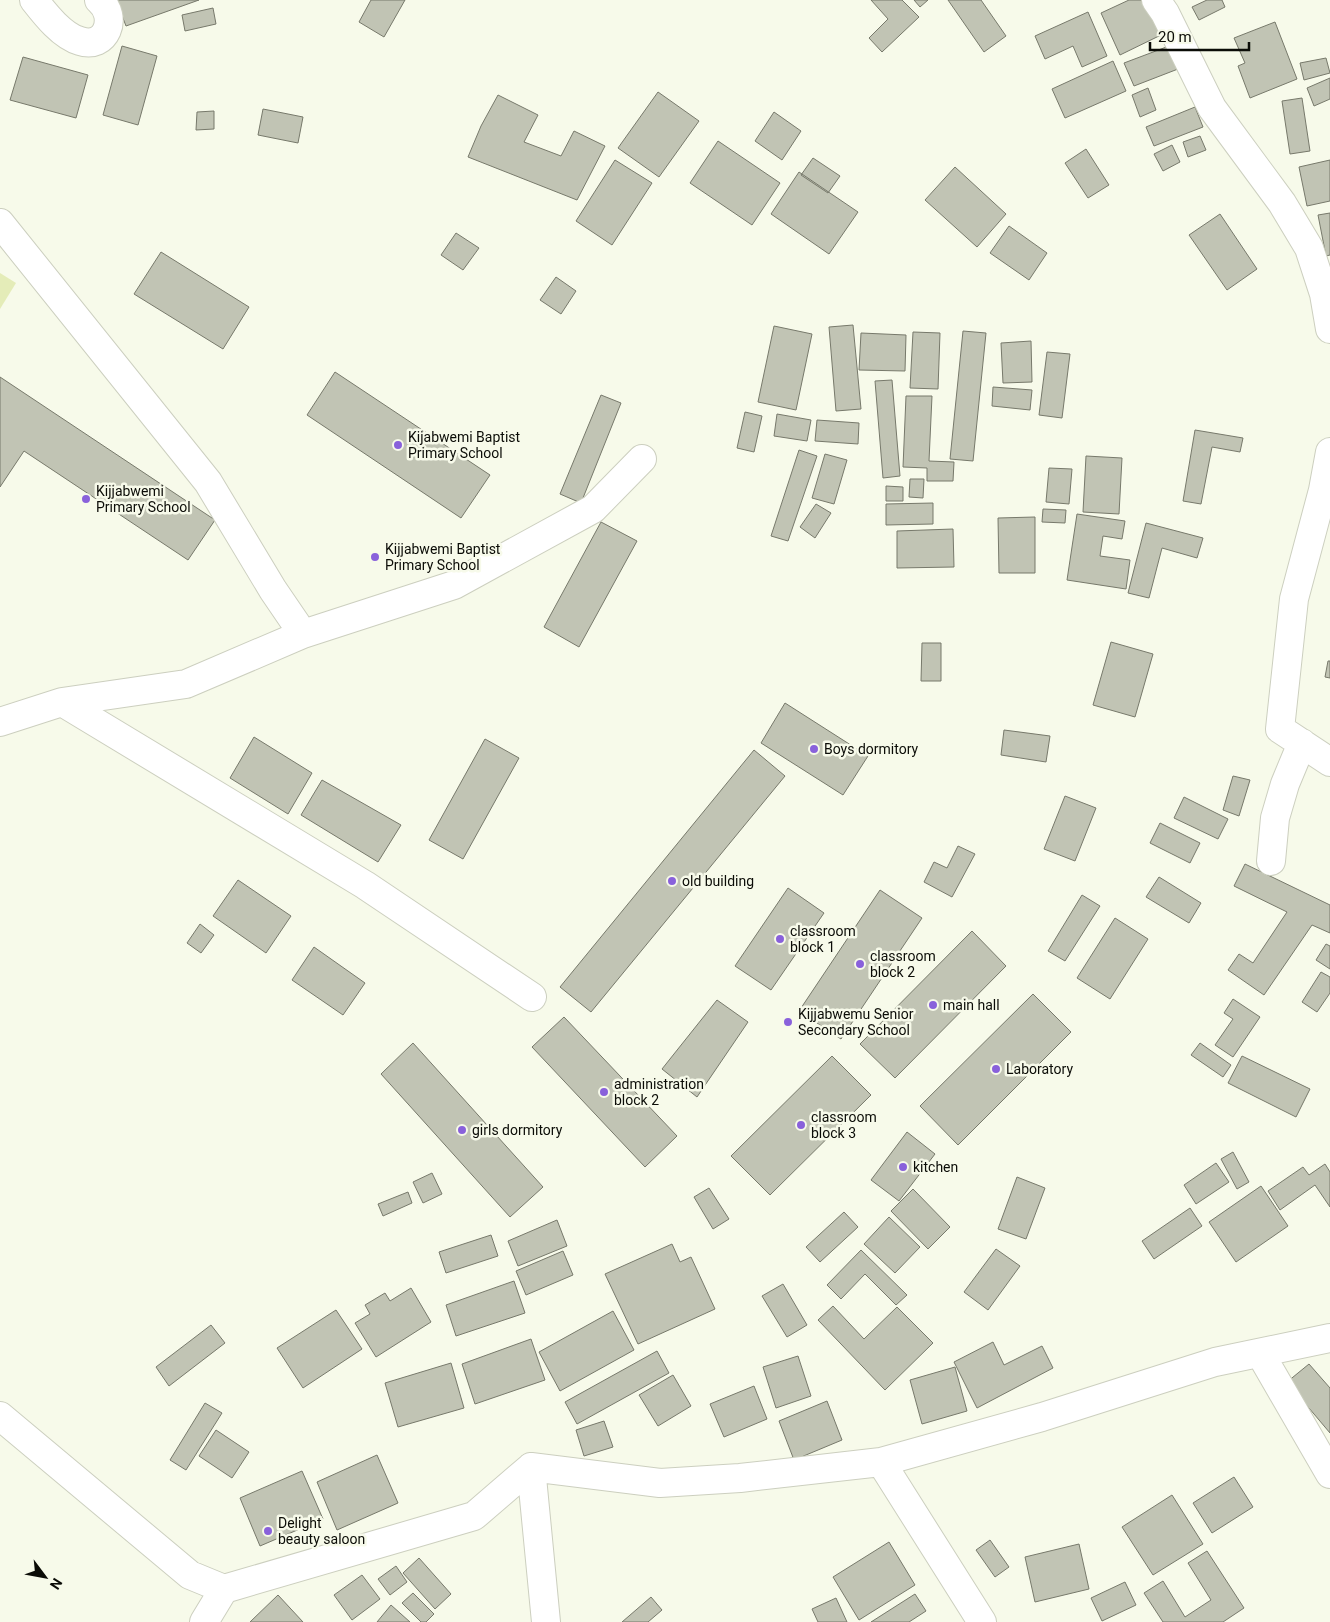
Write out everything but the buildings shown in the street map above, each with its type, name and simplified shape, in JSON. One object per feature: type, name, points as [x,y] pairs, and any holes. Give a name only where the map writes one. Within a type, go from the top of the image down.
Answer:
[{"type":"street","points":[[34,0],[50,20],[74,39],[81,42],[88,42],[102,37],[109,25],[108,11],[98,0]]},
{"type":"street","points":[[1156,0],[1212,108],[1282,203],[1309,248],[1324,294],[1330,329]]},
{"type":"street","points":[[0,223],[208,482],[272,590],[303,634]]},
{"type":"street","points":[[1330,452],[1327,492],[1294,599],[1280,729],[1330,762]]},
{"type":"street","points":[[0,722],[62,702],[186,684],[303,634],[454,585],[594,509],[642,460]]},
{"type":"street","points":[[62,702],[365,886],[532,997]]},
{"type":"street","points":[[1271,861],[1275,818],[1284,784],[1302,743]]},
{"type":"street","points":[[0,1416],[190,1575],[224,1588],[474,1516],[531,1467],[660,1483],[740,1478],[881,1462],[1042,1417],[1215,1362],[1330,1338]]},
{"type":"street","points":[[1260,1353],[1330,1474]]},
{"type":"street","points":[[881,1462],[982,1622]]},
{"type":"street","points":[[531,1467],[546,1622]]},
{"type":"street","points":[[204,1622],[224,1588]]},
{"type":"green space","points":[[0,273],[16,283],[0,309]]},
{"type":"place","name":"Kijabwemi Baptist Primary School","points":[[398,445]]},
{"type":"place","name":"Kijjabwemi Primary School","points":[[86,499]]},
{"type":"place","name":"Kijjabwemi Baptist Primary School","points":[[375,557]]},
{"type":"place","name":"Boys dormitory","points":[[814,749]]},
{"type":"place","name":"old building","points":[[672,881]]},
{"type":"place","name":"classroom block 1","points":[[780,939]]},
{"type":"place","name":"classroom block 2","points":[[860,964]]},
{"type":"place","name":"main hall","points":[[933,1005]]},
{"type":"place","name":"Kijjabwemu Senior Secondary School","points":[[788,1022]]},
{"type":"place","name":"Laboratory","points":[[996,1069]]},
{"type":"place","name":"administration block 2","points":[[604,1092]]},
{"type":"place","name":"classroom block 3","points":[[801,1125]]},
{"type":"place","name":"girls dormitory","points":[[462,1130]]},
{"type":"place","name":"kitchen","points":[[903,1167]]},
{"type":"place","name":"Delight beauty saloon","points":[[268,1531]]}]
